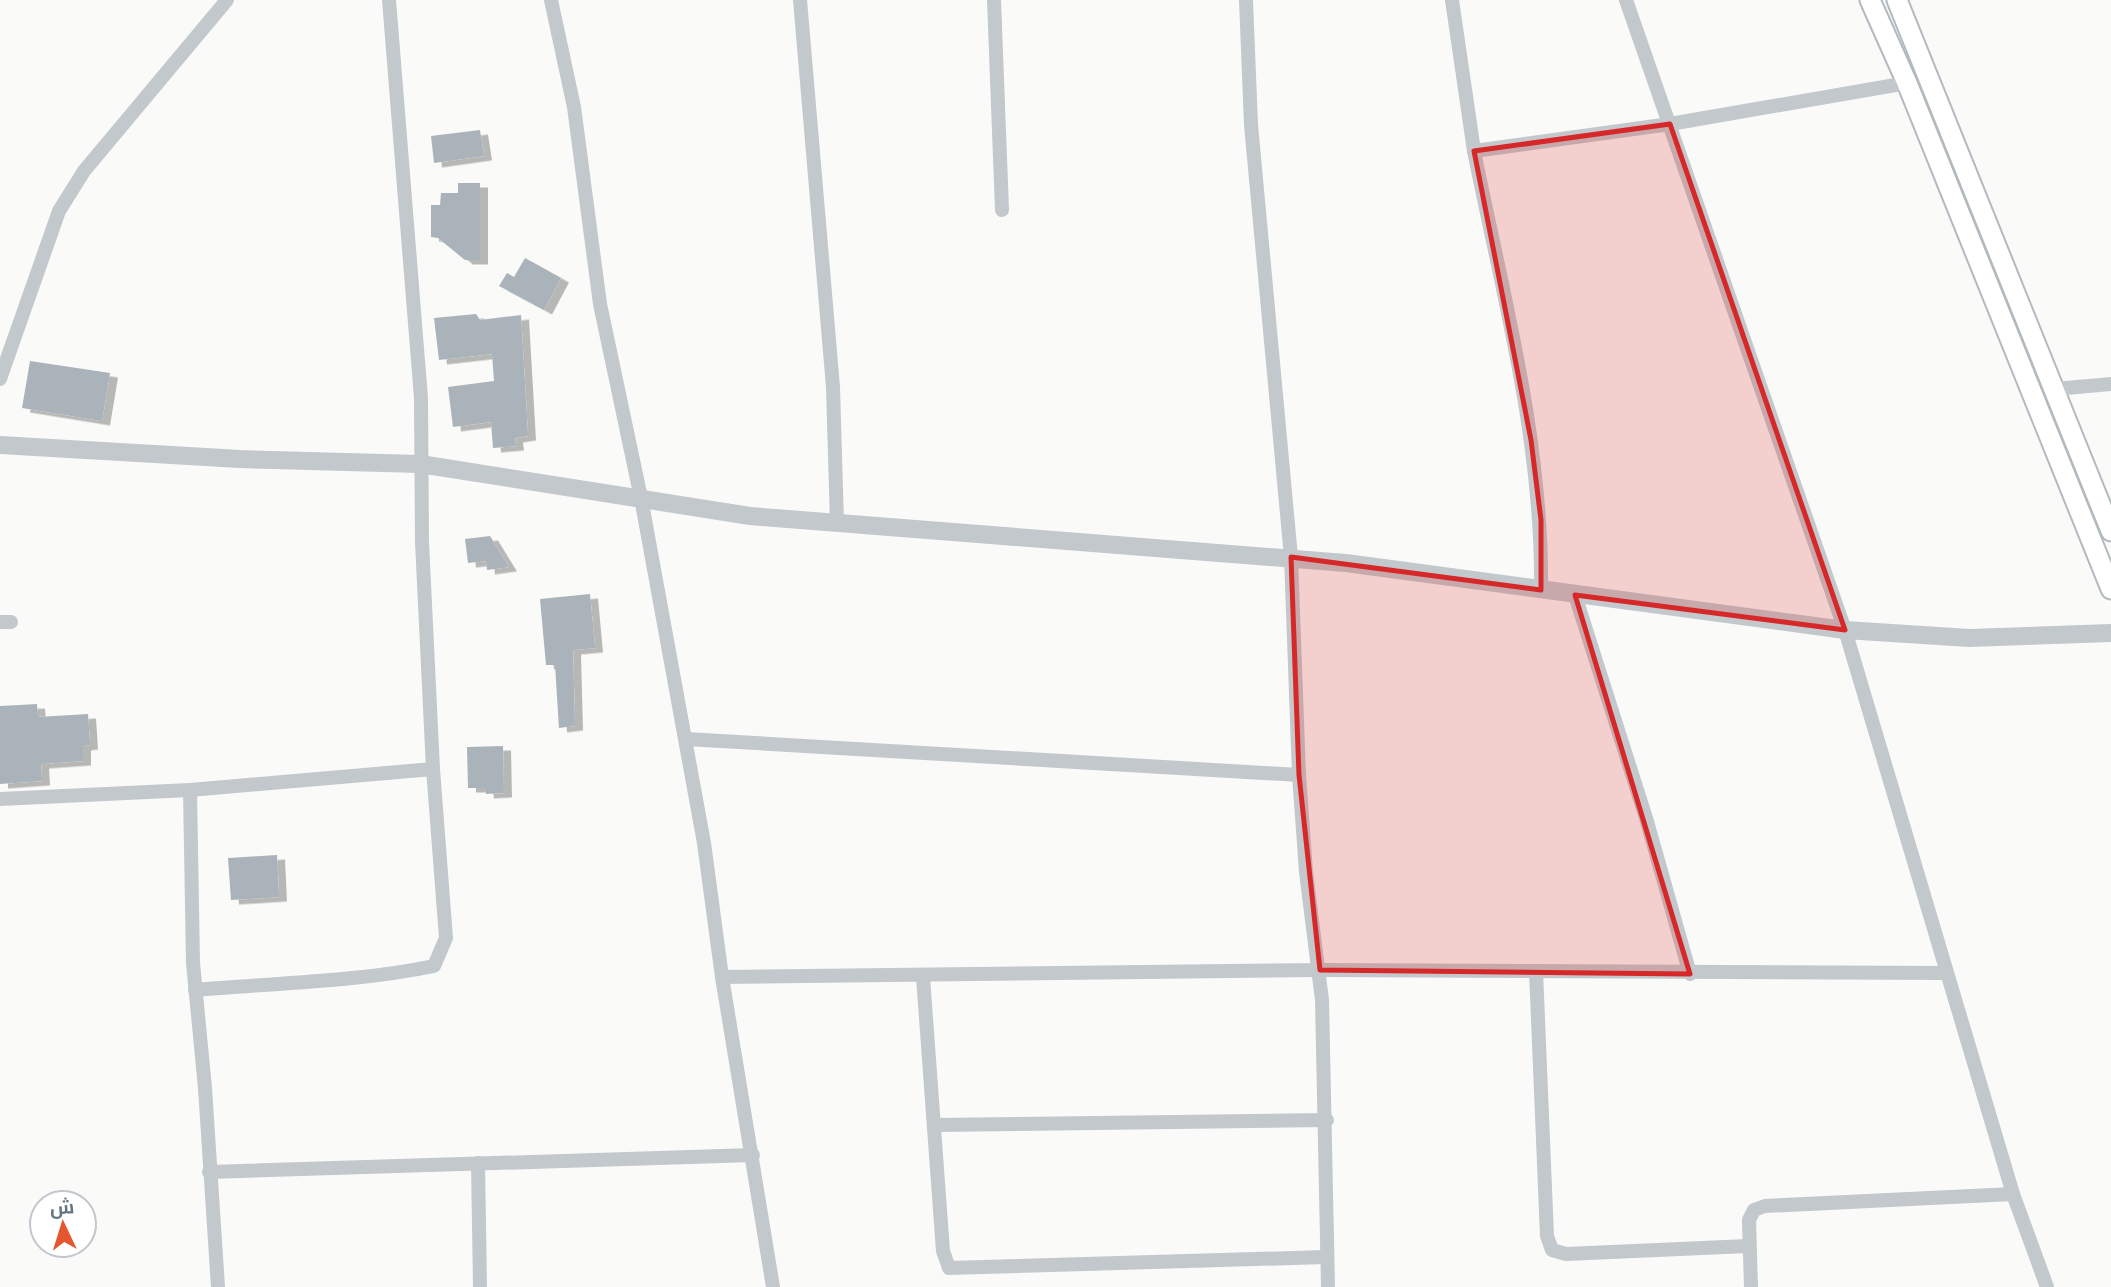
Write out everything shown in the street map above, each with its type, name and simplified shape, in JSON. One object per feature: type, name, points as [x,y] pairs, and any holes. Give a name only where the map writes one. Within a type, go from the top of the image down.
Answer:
[{"type":"main road","points":[[1870,0],[1907,83],[2111,589]]},
{"type":"main road","points":[[1897,0],[2055,389],[2105,502],[2111,531]]},
{"type":"street","points":[[0,379],[59,211],[84,171],[227,0]]},
{"type":"street","points":[[195,990],[327,978],[382,976],[434,965],[446,938],[433,769],[420,464],[421,398],[389,0]]},
{"type":"street","points":[[551,0],[574,107],[600,304],[641,498],[686,739],[773,1287]]},
{"type":"street","points":[[800,0],[833,387],[837,524]]},
{"type":"street","points":[[993,0],[1002,210]]},
{"type":"street","points":[[1246,0],[1252,139],[1291,557],[1299,775],[1310,905],[1320,970],[1326,1120],[1328,1287]]},
{"type":"street","points":[[1452,0],[1474,151],[1536,467],[1541,520],[1541,590]]},
{"type":"street","points":[[1626,0],[1844,630],[2013,1194],[2047,1287]]},
{"type":"street","points":[[1474,151],[1670,124],[1907,83]]},
{"type":"street","points":[[2055,389],[2111,384]]},
{"type":"street","points":[[0,445],[240,459],[420,464],[751,516],[1291,557],[1844,630],[1969,638],[2111,633]]},
{"type":"street","points":[[1575,594],[1646,818],[1690,974]]},
{"type":"street","points":[[686,739],[1299,775]]},
{"type":"street","points":[[0,799],[190,790],[433,769]]},
{"type":"street","points":[[190,790],[195,990],[218,1287]]},
{"type":"street","points":[[722,977],[923,977],[1320,970],[1690,974],[1945,973]]},
{"type":"street","points":[[1536,971],[1546,1236],[1552,1250],[1566,1254],[1748,1246]]},
{"type":"street","points":[[923,977],[936,1125],[943,1251],[949,1268],[1326,1257]]},
{"type":"street","points":[[936,1125],[1326,1120]]},
{"type":"street","points":[[209,1172],[752,1155]]},
{"type":"street","points":[[478,1163],[480,1287]]},
{"type":"street","points":[[1751,1287],[1749,1220],[1754,1210],[1765,1206],[2013,1194]]},
{"type":"highlighted area","points":[[1670,124],[1845,630],[1575,595],[1690,974],[1320,970],[1299,775],[1291,557],[1541,590],[1541,520],[1531,440],[1474,151]]},
{"type":"building","points":[[480,130],[484,156],[434,163],[431,136]]},
{"type":"building","points":[[458,183],[480,183],[480,260],[465,260],[438,238],[431,237],[431,205],[440,205],[441,193],[458,193]]},
{"type":"building","points":[[525,258],[561,278],[544,310],[499,286],[507,273],[514,277]]},
{"type":"building","points":[[476,314],[480,320],[521,315],[528,436],[515,438],[516,446],[493,448],[491,422],[453,427],[448,387],[494,381],[492,354],[439,360],[434,318]]},
{"type":"building","points":[[30,361],[110,373],[102,421],[22,408]]},
{"type":"building","points":[[490,536],[509,567],[487,570],[486,561],[468,563],[465,539]]},
{"type":"building","points":[[590,594],[595,648],[573,650],[575,726],[559,728],[555,665],[546,665],[540,599]]},
{"type":"building","points":[[37,704],[38,717],[88,714],[90,745],[83,746],[83,761],[41,764],[42,781],[0,784],[0,706]]},
{"type":"building","points":[[503,746],[504,793],[486,794],[485,788],[468,788],[467,747]]},
{"type":"building","points":[[277,855],[279,897],[231,900],[228,858]]}]
